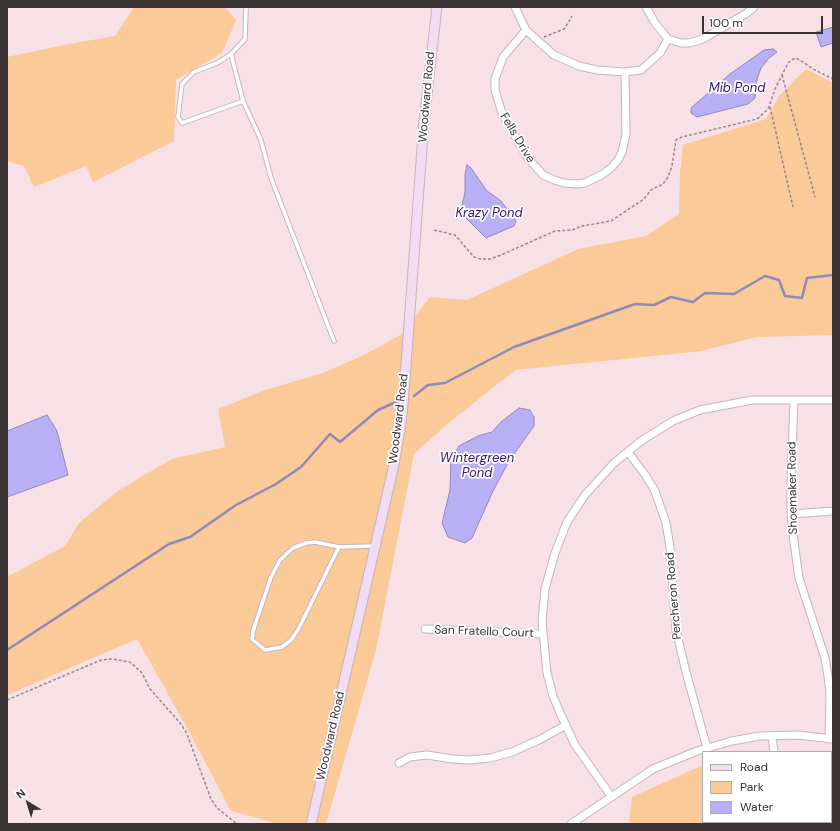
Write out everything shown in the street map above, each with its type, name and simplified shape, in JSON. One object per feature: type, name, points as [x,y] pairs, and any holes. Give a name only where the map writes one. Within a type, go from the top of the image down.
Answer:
[{"type":"street","name":"Woodward Road","points":[[311,824],[393,469],[403,412],[424,121],[437,7]]},
{"type":"street","points":[[515,7],[526,30],[554,55],[579,66],[597,70],[625,72],[641,70],[660,53],[668,39]]},
{"type":"street","points":[[646,7],[668,39],[681,43],[689,43],[700,40],[740,17],[754,7]]},
{"type":"street","name":"Fells Drive","points":[[526,30],[503,57],[495,79],[495,90],[502,113],[527,156],[543,175],[554,180],[564,183],[585,183],[603,174],[618,160],[622,152],[626,134],[625,72]]},
{"type":"street","points":[[611,796],[575,744],[553,696],[547,673],[542,621],[546,589],[555,553],[567,522],[585,495],[614,463],[641,441],[673,421],[700,410],[752,400],[833,400]]},
{"type":"street","name":"Shoemaker Road","points":[[794,400],[791,514],[800,578],[825,658],[830,694],[831,739]]},
{"type":"street","name":"Percheron Road","points":[[628,452],[655,491],[666,523],[670,547],[676,630],[707,748]]},
{"type":"street","points":[[791,514],[833,511]]},
{"type":"street","name":"San Fratello Court","points":[[425,630],[543,634]]},
{"type":"street","points":[[399,763],[410,758],[427,755],[453,759],[490,758],[519,749],[566,725]]},
{"type":"street","points":[[571,824],[653,769],[675,759],[707,748],[732,741],[772,736],[798,735],[831,739]]},
{"type":"street","points":[[772,736],[774,751]]},
{"type":"lane","points":[[243,101],[182,123],[178,117],[182,84],[194,72],[217,63],[231,54],[245,39],[246,7]]},
{"type":"lane","points":[[231,54],[243,101],[261,140],[271,178],[334,340]]},
{"type":"lane","points":[[339,547],[298,630],[291,640],[282,647],[265,650],[252,639],[253,631],[271,577],[280,560],[292,548],[306,543],[315,542],[339,547],[375,546]]},
{"type":"path","points":[[538,41],[547,35],[564,29],[572,16]]},
{"type":"path","points":[[434,230],[455,235],[474,257],[481,260],[490,259],[501,255],[556,231],[572,230],[582,226],[611,222],[644,199],[651,190],[663,184],[668,177],[672,166],[676,140],[682,137],[757,119],[766,111],[788,63],[795,58],[833,79]]},
{"type":"path","points":[[782,76],[815,197]]},
{"type":"path","points":[[770,105],[793,207]]},
{"type":"path","points":[[7,700],[101,660],[112,659],[130,662],[142,673],[154,694],[181,724],[187,734],[211,799],[217,808],[237,824]]},
{"type":"green space","points":[[134,7],[225,7],[236,20],[222,53],[176,80],[174,141],[93,182],[86,166],[34,187],[24,166],[7,161],[7,57],[115,36]]},
{"type":"green space","points":[[806,69],[833,83],[833,335],[757,337],[702,351],[515,370],[445,426],[414,454],[376,650],[326,824],[279,824],[231,811],[186,726],[137,639],[7,695],[7,577],[65,546],[79,523],[119,490],[172,459],[225,447],[218,409],[265,390],[323,373],[366,354],[402,334],[430,297],[467,300],[578,249],[646,236],[679,214],[680,173],[683,145],[766,119],[780,95]]},
{"type":"green space","points":[[702,765],[702,823],[724,824],[629,824],[632,797]]},
{"type":"water","points":[[833,27],[833,43],[821,47],[816,32]]},
{"type":"water","name":"Mib Pond","points":[[773,49],[777,52],[769,58],[761,68],[757,79],[755,98],[748,104],[697,117],[691,113],[691,108],[730,74],[764,50]]},
{"type":"water","name":"Krazy Pond","points":[[467,165],[471,168],[487,191],[501,201],[516,221],[514,226],[486,238],[465,217],[462,206],[465,192],[465,174]]},
{"type":"water","name":"Wintergreen Pond","points":[[519,408],[530,410],[534,417],[534,426],[509,461],[493,491],[472,538],[465,543],[448,537],[442,523],[450,490],[451,459],[459,446],[478,436],[492,432],[501,422]]},
{"type":"water","points":[[47,415],[57,431],[68,475],[7,497],[7,431]]},
{"type":"waterway","points":[[414,396],[428,385],[445,383],[514,347],[635,304],[654,305],[671,297],[693,302],[705,293],[734,294],[765,276],[779,280],[785,296],[802,298],[807,278],[833,275]]},
{"type":"waterway","points":[[7,650],[169,544],[190,537],[236,505],[276,484],[301,467],[330,434],[340,442],[378,410],[396,402]]}]
